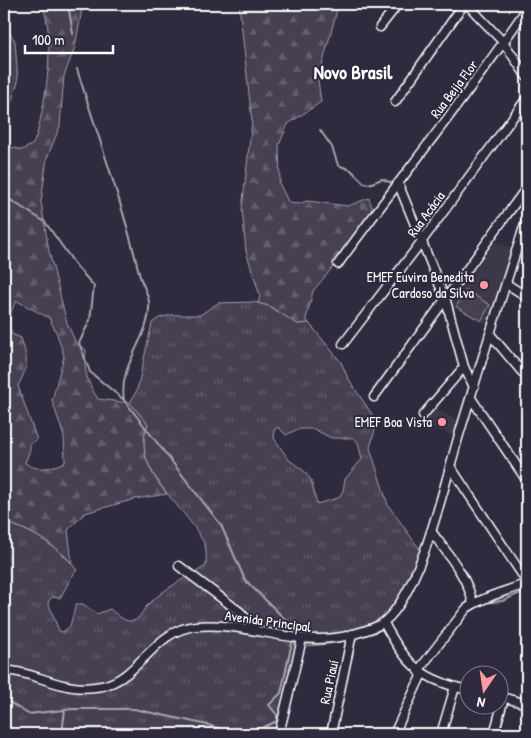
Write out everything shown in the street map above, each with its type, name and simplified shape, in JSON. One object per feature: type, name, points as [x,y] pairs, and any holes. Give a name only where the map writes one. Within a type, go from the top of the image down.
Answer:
[{"type":"street","points":[[380,27],[398,4]]},
{"type":"street","points":[[395,102],[466,4],[504,43],[527,76]]},
{"type":"street","name":"Rua Beija Flor","points":[[338,264],[464,98],[527,8]]},
{"type":"street","name":"Rua Acácia","points":[[343,344],[422,241],[527,98]]},
{"type":"street","points":[[398,183],[446,301],[464,367],[474,387]]},
{"type":"street","points":[[374,397],[446,301],[527,187]]},
{"type":"street","points":[[458,688],[420,672],[396,643],[384,623],[409,588],[431,531],[490,334],[525,234],[527,218]]},
{"type":"street","points":[[507,284],[527,297]]},
{"type":"street","points":[[490,334],[527,378]]},
{"type":"street","points":[[423,415],[464,367]]},
{"type":"street","points":[[470,398],[527,479]]},
{"type":"street","points":[[394,734],[420,672],[462,613],[473,604],[507,592],[527,582],[450,466]]},
{"type":"street","points":[[431,531],[456,566],[471,594],[473,604]]},
{"type":"street","points":[[179,566],[240,612],[256,630]]},
{"type":"street","name":"Avenida Principal","points":[[4,670],[59,685],[100,686],[118,678],[166,636],[179,629],[206,626],[256,630],[302,639],[326,640],[352,634],[384,623]]},
{"type":"street","name":"Rua Piauí","points":[[331,734],[352,634]]},
{"type":"street","points":[[279,734],[302,639]]},
{"type":"street","points":[[441,734],[454,687]]},
{"type":"street","points":[[508,699],[527,704]]},
{"type":"street","points":[[494,734],[497,716]]},
{"type":"shaded area","name":"EMEF Euvira Benedita Cardoso da Silva","points":[[495,242],[514,248],[490,326],[451,304]]},
{"type":"shaded area","name":"EMEF Boa Vista","points":[[434,409],[458,420],[453,436],[425,424]]},
{"type":"green space","points":[[42,4],[83,4],[75,47],[64,76],[60,126],[47,158],[41,202],[49,251],[67,323],[76,343],[86,350],[85,364],[87,376],[98,399],[130,403],[148,424],[144,443],[147,461],[155,478],[167,494],[135,499],[85,513],[68,530],[72,563],[32,533],[5,522],[4,525],[4,140],[11,147],[22,150],[33,144],[37,134],[44,103],[48,69],[49,51],[46,18]],"holes":[[[17,301],[49,318],[57,334],[64,356],[52,400],[64,437],[65,462],[40,468],[25,463],[30,450],[30,444],[37,440],[18,386],[26,367],[25,352],[21,338],[12,334],[10,330],[10,321],[11,312]]]},
{"type":"green space","points":[[239,4],[325,4],[337,10],[318,80],[321,102],[288,124],[279,145],[280,185],[289,203],[298,204],[307,201],[348,206],[369,198],[373,211],[364,230],[313,291],[306,319],[309,323],[298,324],[269,306],[258,303],[260,296],[246,251],[242,209],[252,121]]},
{"type":"green space","points":[[4,24],[15,41],[18,82],[4,124]]},
{"type":"green space","points":[[466,290],[490,305],[481,321],[456,307]]},
{"type":"green space","points":[[254,302],[269,306],[298,324],[309,323],[341,362],[348,378],[377,422],[370,448],[388,505],[421,551],[410,576],[386,613],[366,632],[340,642],[296,647],[278,734],[4,734],[5,522],[25,530],[54,547],[77,570],[60,598],[52,597],[48,602],[59,631],[63,632],[70,626],[76,604],[83,604],[97,614],[110,609],[125,620],[133,621],[160,594],[206,566],[206,551],[203,541],[151,469],[145,455],[144,440],[148,424],[130,403],[137,390],[152,323],[159,318],[171,315],[200,315],[218,303]],"holes":[[[278,427],[286,435],[298,429],[314,429],[331,438],[353,438],[358,442],[362,459],[345,479],[343,491],[338,498],[317,504],[311,480],[303,470],[289,460],[274,438],[275,429]]]},
{"type":"waterway","points":[[68,4],[73,34]]},
{"type":"waterway","points":[[77,69],[118,196],[140,277],[149,302],[149,315],[146,327],[126,374],[123,386],[124,400]]},
{"type":"waterway","points":[[320,130],[332,147],[338,165],[351,170],[364,183],[369,184],[382,179],[394,184]]},
{"type":"waterway","points":[[4,196],[45,222],[77,267],[94,286],[90,320],[79,343],[90,372],[124,400],[221,525],[245,580],[291,625],[292,633]]},
{"type":"waterway","points":[[482,603],[502,601],[527,590]]},
{"type":"waterway","points":[[249,734],[277,721],[277,715],[269,705],[281,693],[292,642]]},
{"type":"waterway","points":[[4,699],[28,714],[73,709],[134,709],[208,725],[237,734]]},
{"type":"waterway","points":[[64,734],[65,710]]},
{"type":"place","name":"EMEF Euvira Benedita Cardoso da Silva","points":[[484,285]]},
{"type":"place","name":"EMEF Boa Vista","points":[[442,422]]},
{"type":"district","name":"Novo Brasil","points":[[353,72]]}]
